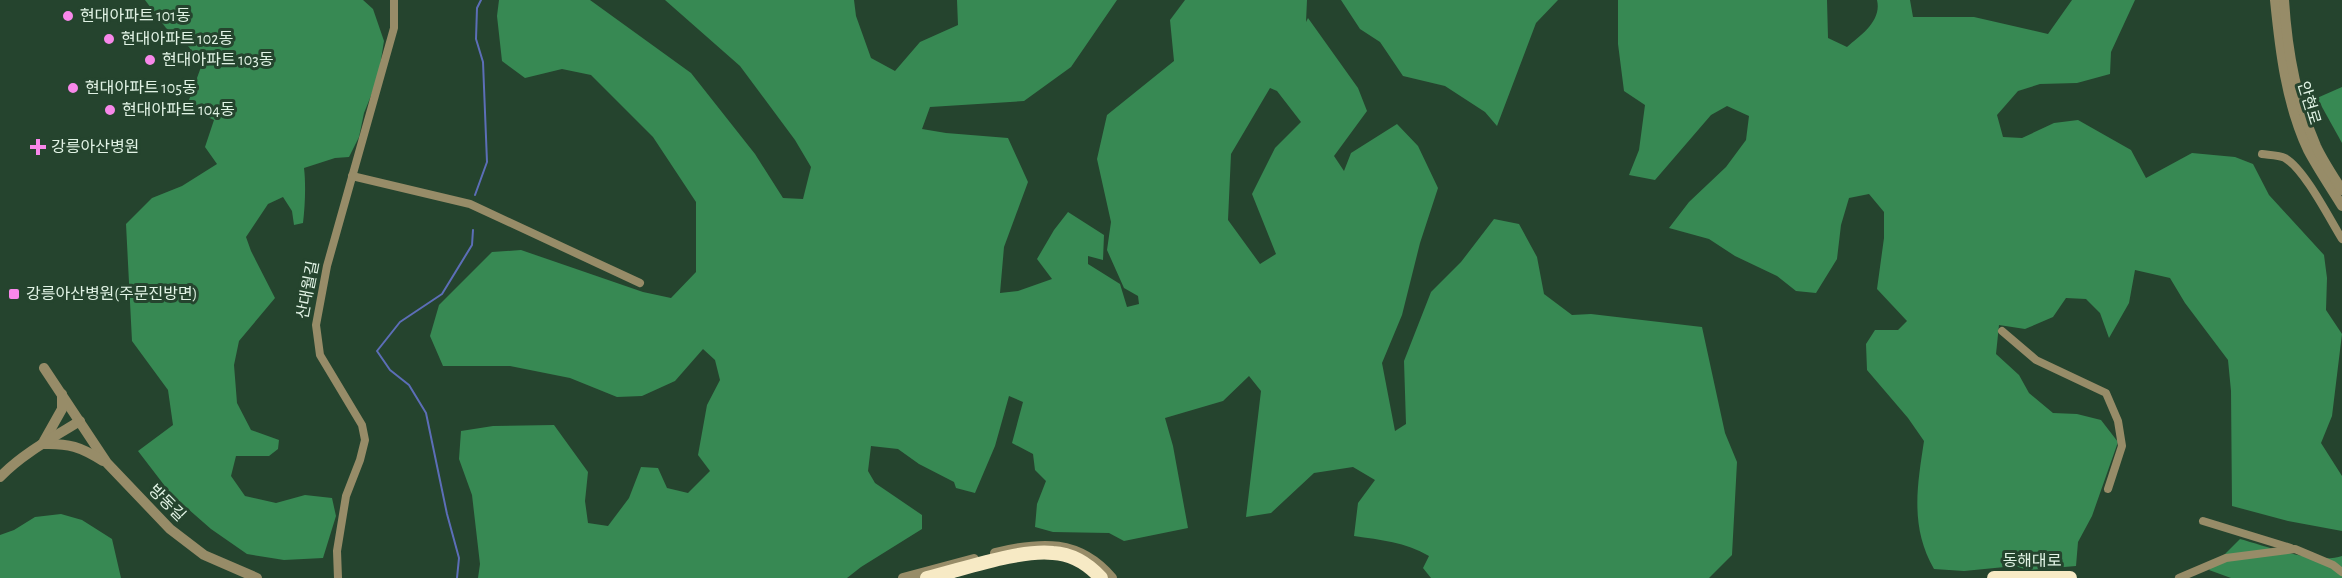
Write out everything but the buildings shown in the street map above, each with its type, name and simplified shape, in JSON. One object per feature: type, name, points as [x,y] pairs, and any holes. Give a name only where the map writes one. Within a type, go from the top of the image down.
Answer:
[{"type":"highway","points":[[927,578],[1020,555],[1054,552],[1080,561],[1101,578]]},
{"type":"highway","name":"동해대로","points":[[1994,578],[2070,578]]},
{"type":"street","name":"산대월길","points":[[338,578],[337,550],[346,496],[365,440],[362,425],[320,355],[316,325],[327,266],[394,28],[394,0]]},
{"type":"street","name":"안현로","points":[[2275,0],[2282,67],[2302,134],[2309,151],[2342,206]]},
{"type":"street","name":"안현로","points":[[2284,0],[2286,37],[2293,74],[2311,134],[2342,190]]},
{"type":"street","points":[[2262,154],[2283,157],[2293,164],[2315,194],[2342,239]]},
{"type":"street","points":[[352,176],[470,204],[640,283]]},
{"type":"street","points":[[2002,331],[2036,360],[2106,393],[2118,421],[2122,446],[2108,489]]},
{"type":"street","name":"방동길","points":[[44,368],[107,463],[170,530],[204,555],[257,578]]},
{"type":"street","points":[[42,444],[62,409],[63,394]]},
{"type":"street","points":[[0,477],[4,466],[80,421]]},
{"type":"street","points":[[42,444],[66,443],[84,449],[107,463]]},
{"type":"street","points":[[2203,521],[2295,549],[2332,565],[2342,572]]},
{"type":"street","points":[[903,578],[1011,549],[1056,545],[1086,554],[1112,578]]},
{"type":"street","points":[[2179,578],[2226,558],[2295,549]]},
{"type":"green space","points":[[145,0],[363,0],[373,9],[384,41],[378,78],[364,113],[359,137],[349,157],[335,158],[304,168],[303,223],[294,225],[292,211],[283,197],[268,204],[246,237],[275,298],[239,341],[234,365],[237,403],[251,430],[279,440],[278,449],[269,456],[236,456],[231,476],[245,496],[276,503],[305,495],[332,498],[336,516],[323,558],[284,560],[247,554],[211,529],[171,494],[138,451],[173,425],[168,390],[132,341],[126,224],[152,198],[182,186],[217,164],[205,147],[214,120],[189,108],[189,100],[201,67],[189,47],[166,28]]},
{"type":"green space","points":[[499,0],[590,0],[691,73],[755,154],[783,198],[803,199],[811,167],[795,140],[740,66],[665,0],[854,0],[856,16],[871,58],[895,71],[920,42],[958,25],[957,0],[1117,0],[1071,67],[1024,101],[930,107],[922,129],[1008,138],[1028,182],[1004,247],[1000,293],[1018,291],[1052,279],[1037,259],[1068,212],[1104,235],[1103,260],[1088,256],[1088,264],[1120,284],[1127,307],[1139,304],[1138,296],[1124,288],[1107,250],[1111,222],[1097,159],[1107,115],[1174,61],[1170,20],[1185,0],[1307,0],[1306,22],[1308,18],[1358,88],[1367,111],[1334,156],[1344,171],[1351,153],[1397,124],[1418,146],[1438,188],[1420,243],[1402,315],[1382,363],[1395,431],[1406,424],[1404,361],[1431,292],[1461,262],[1494,219],[1519,224],[1537,257],[1544,294],[1572,315],[1591,314],[1702,327],[1725,433],[1737,462],[1732,555],[1709,578],[1431,578],[1423,568],[1429,556],[1420,551],[1383,540],[1354,536],[1358,503],[1375,480],[1353,467],[1314,473],[1271,513],[1246,517],[1261,391],[1249,376],[1223,401],[1165,418],[1173,446],[1188,528],[1124,541],[1109,533],[1053,532],[1035,527],[1037,504],[1046,481],[1035,470],[1033,454],[1012,443],[1023,402],[1009,396],[995,446],[975,493],[956,488],[954,482],[919,464],[898,449],[871,446],[868,471],[875,483],[922,515],[922,529],[847,578],[478,578],[480,564],[472,495],[459,459],[461,431],[493,426],[554,425],[588,472],[585,501],[588,523],[608,526],[629,498],[641,467],[658,468],[667,488],[688,493],[710,471],[698,455],[707,405],[720,380],[715,360],[703,349],[675,381],[642,396],[617,397],[570,378],[510,366],[443,366],[430,336],[439,305],[492,252],[521,250],[643,292],[671,298],[696,272],[696,202],[653,137],[591,75],[562,69],[525,78],[502,61],[497,16]],"holes":[[[1270,88],[1277,91],[1301,122],[1275,148],[1252,194],[1276,254],[1260,264],[1228,220],[1231,154]]]},
{"type":"green space","points":[[1341,0],[1558,0],[1536,23],[1497,126],[1485,112],[1445,86],[1403,76],[1380,42],[1360,29]]},
{"type":"green space","points":[[1618,0],[1827,0],[1828,38],[1847,47],[1873,21],[1878,8],[1877,0],[1910,0],[1913,17],[1974,17],[2048,34],[2072,0],[2135,0],[2111,52],[2110,74],[2077,83],[2040,84],[2018,91],[1997,115],[2003,137],[2022,138],[2054,123],[2078,120],[2131,150],[2146,178],[2192,153],[2235,157],[2253,164],[2269,195],[2324,255],[2327,278],[2326,310],[2342,334],[2332,416],[2321,443],[2342,476],[2342,531],[2288,521],[2232,506],[2231,391],[2228,360],[2185,303],[2170,278],[2135,270],[2129,303],[2109,338],[2100,313],[2086,299],[2066,298],[2053,317],[2025,329],[1999,325],[1996,354],[2019,375],[2029,393],[2053,413],[2077,414],[2101,420],[2118,442],[2092,516],[2078,542],[2076,566],[2028,570],[2015,566],[1964,571],[1934,569],[1926,553],[1918,522],[1919,475],[1924,441],[1908,418],[1867,370],[1866,344],[1875,330],[1898,330],[1907,321],[1877,289],[1884,238],[1884,212],[1869,194],[1849,198],[1841,225],[1837,259],[1816,293],[1796,291],[1777,276],[1735,256],[1709,239],[1669,228],[1689,202],[1726,167],[1746,140],[1749,116],[1727,106],[1711,115],[1655,180],[1629,175],[1639,150],[1645,105],[1624,91],[1618,44]]},
{"type":"green space","points":[[2342,87],[2342,143],[2317,98]]},
{"type":"green space","points":[[61,514],[82,520],[112,539],[121,578],[0,578],[0,535],[14,530],[35,517]]},
{"type":"green space","points":[[2240,539],[2306,556],[2332,558],[2342,556],[2342,578],[2231,578],[2209,570]]},
{"type":"waterway","points":[[475,195],[487,162],[483,62],[476,39],[477,8],[481,0]]},
{"type":"waterway","points":[[457,578],[459,558],[447,514],[426,413],[409,385],[390,370],[377,351],[400,322],[442,294],[472,245],[473,230]]},
{"type":"place","name":"현대아파트 101동","points":[[68,16]]},
{"type":"place","name":"현대아파트 102동","points":[[109,39]]},
{"type":"place","name":"현대아파트 103동","points":[[150,60]]},
{"type":"place","name":"현대아파트 105동","points":[[73,88]]},
{"type":"place","name":"현대아파트 104동","points":[[110,110]]},
{"type":"place","name":"강릉아산병원","points":[[38,147]]},
{"type":"place","name":"강릉아산병원(주문진방면)","points":[[14,294]]}]
